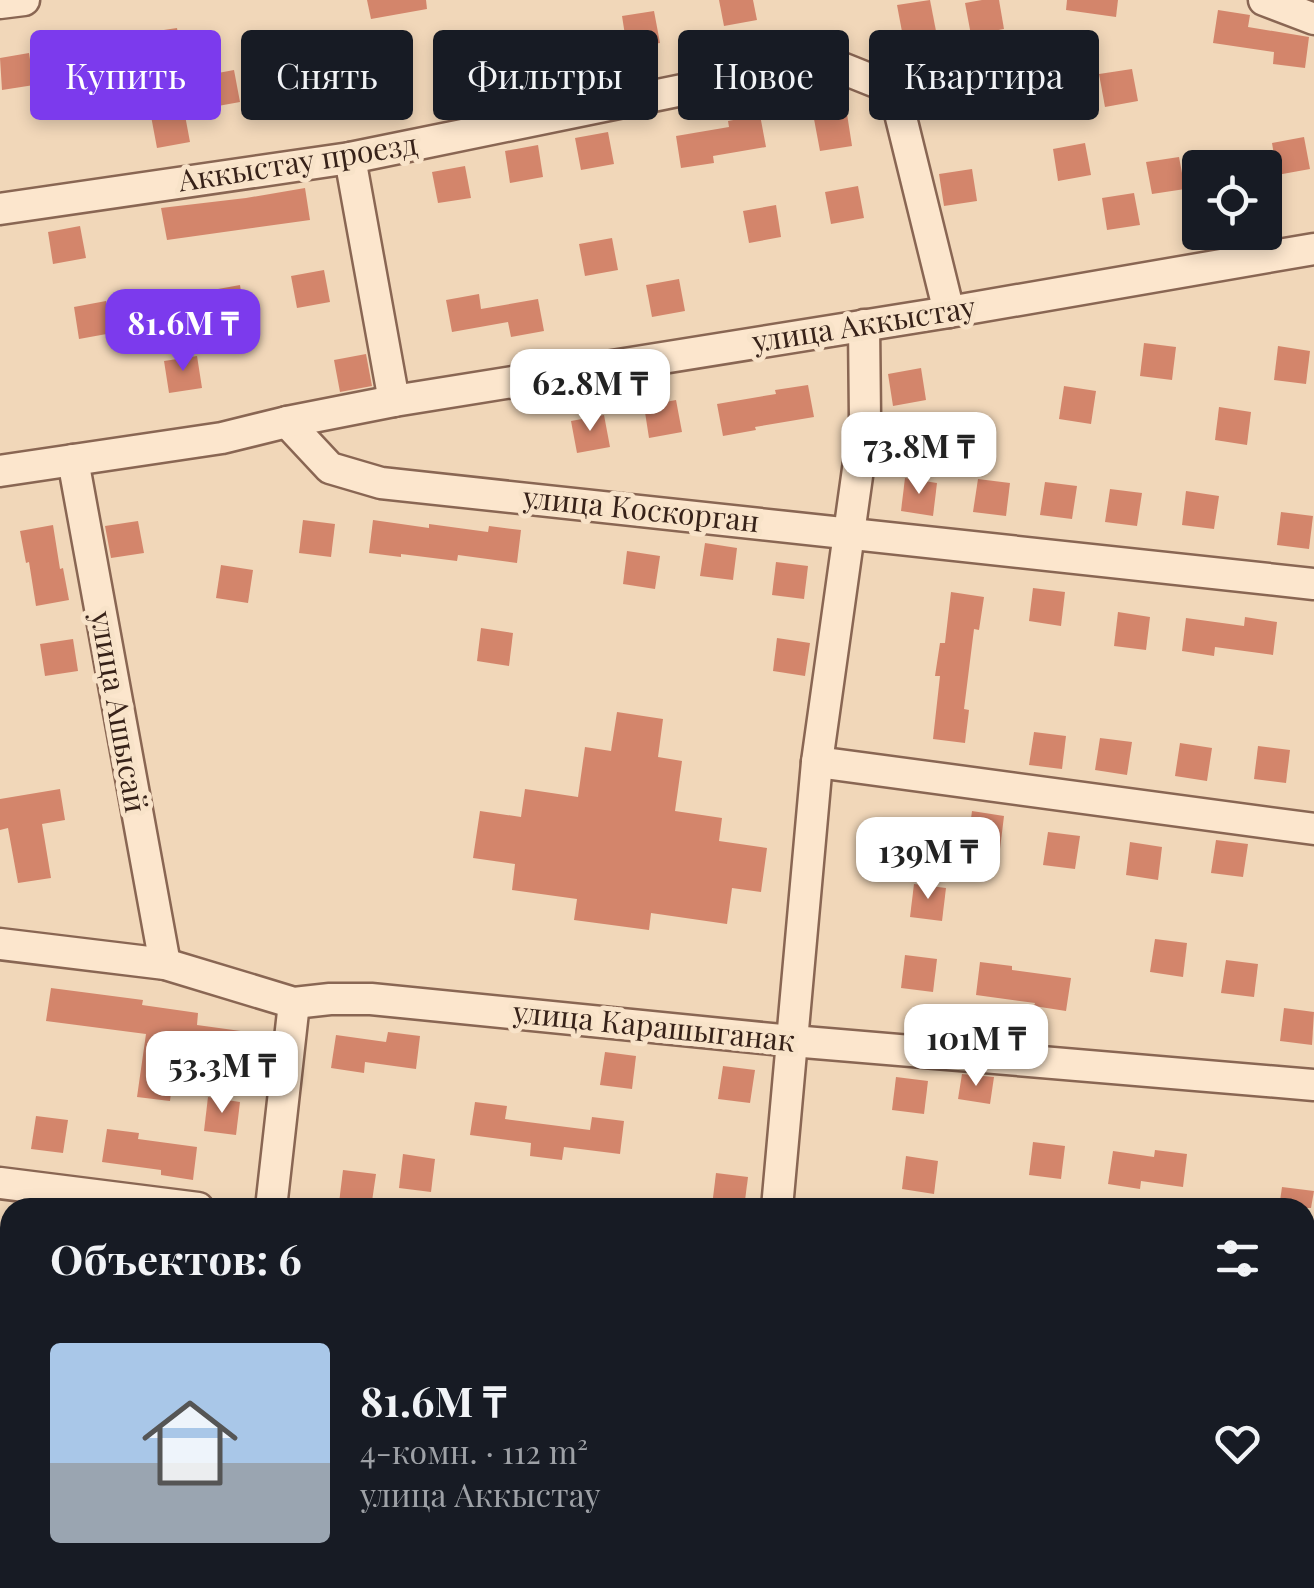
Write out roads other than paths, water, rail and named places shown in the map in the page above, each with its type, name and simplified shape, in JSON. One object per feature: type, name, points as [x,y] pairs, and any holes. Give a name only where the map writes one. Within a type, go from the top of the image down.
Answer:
[{"type":"street","points":[[0,4],[24,0]]},
{"type":"street","points":[[1264,0],[1314,18]]},
{"type":"street","name":"Аккыстау проезд","points":[[0,209],[350,158],[824,61],[894,89],[949,312]]},
{"type":"street","points":[[350,158],[394,402]]},
{"type":"street","name":"улица Аккыстау","points":[[0,472],[222,438],[394,402],[1314,249]]},
{"type":"street","points":[[779,1198],[817,762],[866,418],[864,325]]},
{"type":"street","name":"улица Коскорган","points":[[287,422],[330,468],[381,482],[1314,584]]},
{"type":"street","name":"улица Ашысай","points":[[72,460],[166,964]]},
{"type":"street","points":[[817,762],[1314,829]]},
{"type":"street","name":"улица Карашыганак","points":[[0,944],[166,964],[294,1004],[330,998],[371,1000],[1314,1086]]},
{"type":"street","points":[[272,1198],[294,1004]]},
{"type":"street","points":[[0,1183],[119,1198]]}]
